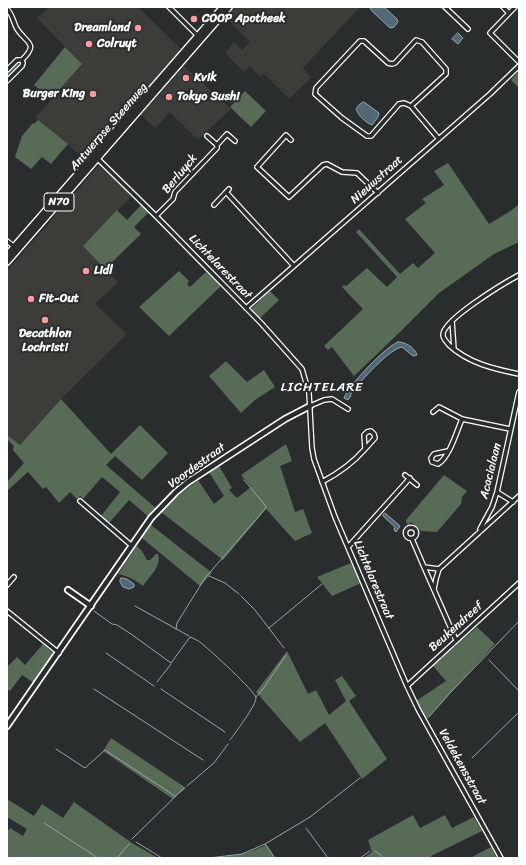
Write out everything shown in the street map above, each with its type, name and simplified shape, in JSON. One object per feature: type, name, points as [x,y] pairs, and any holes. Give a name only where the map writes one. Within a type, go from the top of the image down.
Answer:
[{"type":"main road","name":"Antwerpse Steenweg","points":[[199,38],[223,7]]},
{"type":"main road","name":"Antwerpse Steenweg","points":[[7,262],[16,248],[96,156],[199,38],[229,7]]},
{"type":"main road","name":"Antwerpse Steenweg","points":[[7,255],[16,248]]},
{"type":"street","points":[[169,7],[199,38]]},
{"type":"street","points":[[445,7],[468,29]]},
{"type":"street","points":[[503,7],[509,13]]},
{"type":"street","points":[[515,7],[490,33],[519,62]]},
{"type":"street","points":[[7,9],[12,14],[18,30],[30,46],[29,53],[22,60],[16,60],[7,70]]},
{"type":"street","points":[[415,34],[416,40]]},
{"type":"street","points":[[416,40],[395,63],[392,64],[388,63],[364,41],[360,41],[316,88],[315,94],[342,118],[367,136],[371,136],[399,104],[404,103],[411,106],[439,139]]},
{"type":"street","points":[[411,106],[446,74],[446,69],[422,42],[416,40]]},
{"type":"street","points":[[7,81],[22,66],[22,60]]},
{"type":"street","name":"Nieuwstraat","points":[[246,308],[490,94],[519,66]]},
{"type":"street","points":[[208,136],[217,144],[227,134],[235,141]]},
{"type":"street","points":[[291,140],[286,135],[257,166],[289,197],[323,165],[327,164],[342,172],[357,173],[378,193]]},
{"type":"street","name":"Berluyck","points":[[156,216],[172,199],[175,192],[217,148],[217,144]]},
{"type":"street","name":"Lichtelarestraat","points":[[96,156],[285,348],[302,369],[309,393],[312,453],[348,547],[407,686]]},
{"type":"street","points":[[214,205],[229,189]]},
{"type":"street","points":[[226,192],[294,266]]},
{"type":"street","points":[[7,241],[16,248]]},
{"type":"street","points":[[519,275],[479,299],[452,321],[444,329],[442,334],[444,340],[454,349],[471,360],[496,369],[519,374]]},
{"type":"street","points":[[452,321],[454,349]]},
{"type":"street","name":"Acacialaan","points":[[439,569],[479,532],[492,507],[497,492],[519,392]]},
{"type":"street","points":[[310,406],[324,400],[332,399],[348,409]]},
{"type":"street","name":"Voordestraat","points":[[7,726],[59,653],[151,518],[176,492],[188,482],[285,419],[310,406]]},
{"type":"street","name":"Acacialaan","points":[[433,412],[439,407],[462,419],[510,429]]},
{"type":"street","points":[[448,451],[434,454],[431,458],[432,462],[436,464],[440,463],[448,451],[462,419]]},
{"type":"street","points":[[322,482],[349,466],[365,449],[375,438],[371,431],[364,435],[365,449]]},
{"type":"street","points":[[405,475],[417,485]]},
{"type":"street","points":[[348,547],[410,478]]},
{"type":"street","points":[[497,492],[513,502]]},
{"type":"street","points":[[479,532],[519,496]]},
{"type":"street","points":[[80,501],[132,546]]},
{"type":"street","points":[[412,539],[456,640]]},
{"type":"street","points":[[424,567],[439,569],[434,590]]},
{"type":"street","points":[[7,585],[14,577]]},
{"type":"street","name":"Beukendreef","points":[[407,686],[519,583]]},
{"type":"street","points":[[68,590],[91,606]]},
{"type":"street","points":[[7,611],[59,653]]},
{"type":"street","name":"Veldekensstraat","points":[[407,686],[418,709],[501,858]]},
{"type":"shaded area","points":[[49,7],[138,7],[182,50],[85,159],[35,118],[82,64],[37,18]]},
{"type":"shaded area","points":[[233,7],[360,7],[303,68],[311,78],[289,99],[264,74],[260,77],[250,66],[244,72],[225,53],[234,42],[242,50],[250,42],[225,16]]},
{"type":"shaded area","points":[[184,66],[231,109],[198,140],[170,112],[155,128],[141,115]]},
{"type":"shaded area","points":[[100,164],[132,196],[83,246],[118,282],[95,304],[127,334],[61,399],[20,446],[7,435],[7,271]]},
{"type":"green space","points":[[65,47],[82,64],[51,99],[34,85]]},
{"type":"green space","points":[[16,62],[18,62],[19,66],[7,78],[7,71]]},
{"type":"green space","points":[[519,71],[519,88],[511,80]]},
{"type":"green space","points":[[245,91],[266,111],[251,127],[230,107]]},
{"type":"green space","points":[[38,120],[68,144],[51,164],[42,157],[31,169],[15,157],[22,136],[33,123],[34,124]]},
{"type":"green space","points":[[448,163],[489,224],[519,204],[519,242],[494,254],[439,293],[354,376],[332,347],[328,350],[324,346],[363,309],[342,287],[344,285],[346,286],[367,268],[387,287],[397,277],[356,232],[359,229],[400,274],[413,263],[418,268],[435,253],[405,219],[426,203],[422,199],[444,185],[434,171]]},
{"type":"green space","points":[[141,205],[148,213],[134,227],[141,234],[105,269],[83,246],[117,210],[127,220]]},
{"type":"green space","points":[[179,271],[189,281],[187,284],[190,287],[206,272],[221,286],[169,336],[139,307]]},
{"type":"green space","points":[[270,291],[279,300],[259,319],[252,311],[252,308]]},
{"type":"green space","points":[[226,361],[247,382],[264,370],[275,387],[255,400],[241,413],[209,376]]},
{"type":"green space","points":[[61,399],[111,454],[140,425],[168,453],[142,480],[115,456],[106,465],[157,509],[150,518],[129,500],[109,523],[101,516],[120,492],[102,477],[83,499],[80,496],[77,499],[70,492],[59,503],[46,487],[43,489],[28,472],[7,491],[7,482],[24,463],[13,450],[14,446],[7,439],[7,435],[20,445]]},
{"type":"green space","points":[[286,444],[292,461],[280,466],[295,512],[303,509],[312,533],[295,541],[266,509],[223,560],[161,512],[175,498],[198,480],[214,504],[224,496],[209,472],[219,466],[232,488],[229,490],[237,498],[251,487],[241,475]]},
{"type":"green space","points":[[444,475],[467,491],[462,497],[461,504],[437,532],[421,531],[411,522],[408,525],[406,520]]},
{"type":"green space","points":[[151,525],[212,573],[200,586],[142,538]]},
{"type":"green space","points":[[137,546],[147,560],[150,560],[156,554],[158,554],[159,558],[157,567],[143,586],[131,578],[118,574]]},
{"type":"green space","points":[[351,563],[361,583],[332,596],[317,577]]},
{"type":"green space","points":[[477,627],[495,644],[426,720],[416,701],[446,681],[433,666]]},
{"type":"green space","points":[[43,644],[54,654],[34,683],[22,675],[10,691],[7,689],[7,667],[17,657],[25,665]]},
{"type":"green space","points":[[287,651],[308,694],[316,690],[329,715],[346,701],[335,680],[342,676],[356,696],[349,701],[387,759],[362,779],[325,723],[300,742],[256,692]]},
{"type":"green space","points":[[111,738],[186,788],[173,799],[103,751]]},
{"type":"green space","points":[[7,799],[34,816],[42,804],[63,818],[74,802],[132,843],[158,858],[7,858],[7,832],[10,828],[23,836],[27,829],[7,817]]},
{"type":"green space","points":[[413,815],[420,828],[445,815],[452,828],[474,817],[482,831],[431,856],[431,858],[363,858],[372,852],[368,840]]},
{"type":"green space","points":[[267,845],[275,858],[217,858],[246,853]]},
{"type":"green space","points":[[491,847],[497,858],[470,858]]},
{"type":"water","points":[[370,7],[384,7],[397,19],[398,22],[394,27],[390,28],[372,11]]},
{"type":"water","points":[[458,33],[463,38],[458,44],[452,39]]},
{"type":"water","points":[[364,102],[379,113],[372,125],[358,114],[356,109]]},
{"type":"water","points":[[398,342],[410,346],[417,355],[413,356],[402,347],[396,349],[369,373],[352,392],[348,400],[344,398],[352,385],[368,367],[392,345]]},
{"type":"water","points":[[385,513],[400,526],[396,532],[394,530],[395,527],[383,516]]},
{"type":"water","points":[[121,578],[127,579],[134,584],[134,587],[129,589],[123,587],[120,582]]},
{"type":"waterway","points":[[176,629],[177,623],[205,578],[266,508],[244,480]]},
{"type":"waterway","points":[[209,576],[225,583],[239,594]]},
{"type":"waterway","points":[[269,628],[322,584]]},
{"type":"waterway","points":[[241,596],[255,610],[284,648]]},
{"type":"waterway","points":[[135,606],[189,636]]},
{"type":"waterway","points":[[94,611],[112,624],[117,625],[131,634],[171,663],[190,637],[200,642],[232,670],[256,698],[241,725],[230,740]]},
{"type":"waterway","points":[[429,717],[519,621]]},
{"type":"waterway","points":[[106,653],[154,686]]},
{"type":"waterway","points":[[256,697],[286,655]]},
{"type":"waterway","points":[[489,660],[519,691]]},
{"type":"waterway","points":[[157,682],[171,664]]},
{"type":"waterway","points":[[94,689],[203,760]]},
{"type":"waterway","points":[[161,689],[225,732]]},
{"type":"waterway","points":[[472,758],[519,712]]},
{"type":"waterway","points":[[187,786],[214,763],[228,744]]},
{"type":"waterway","points":[[56,749],[85,768],[105,750],[175,796]]},
{"type":"waterway","points":[[265,844],[310,817],[360,778]]},
{"type":"waterway","points":[[132,839],[184,788]]},
{"type":"waterway","points":[[44,823],[98,858]]},
{"type":"waterway","points":[[306,828],[328,858]]},
{"type":"waterway","points":[[136,842],[162,858]]},
{"type":"waterway","points":[[117,858],[129,844]]},
{"type":"waterway","points":[[209,858],[242,854],[265,844],[275,858]]},
{"type":"waterway","points":[[360,858],[370,851]]},
{"type":"waterway","points":[[375,851],[381,855],[382,858]]},
{"type":"place","name":"COOP Apotheek","points":[[194,19]]},
{"type":"place","name":"Dreamland","points":[[138,28]]},
{"type":"place","name":"Colruyt","points":[[89,44]]},
{"type":"place","name":"Kvik","points":[[186,78]]},
{"type":"place","name":"Burger King","points":[[93,94]]},
{"type":"place","name":"Tokyo Sushi","points":[[169,97]]},
{"type":"place","name":"Lidl","points":[[86,271]]},
{"type":"place","name":"Fit-Out","points":[[31,299]]},
{"type":"place","name":"Decathlon Lochristi","points":[[45,320]]},
{"type":"district","name":"LICHTELARE","points":[[322,388]]}]
